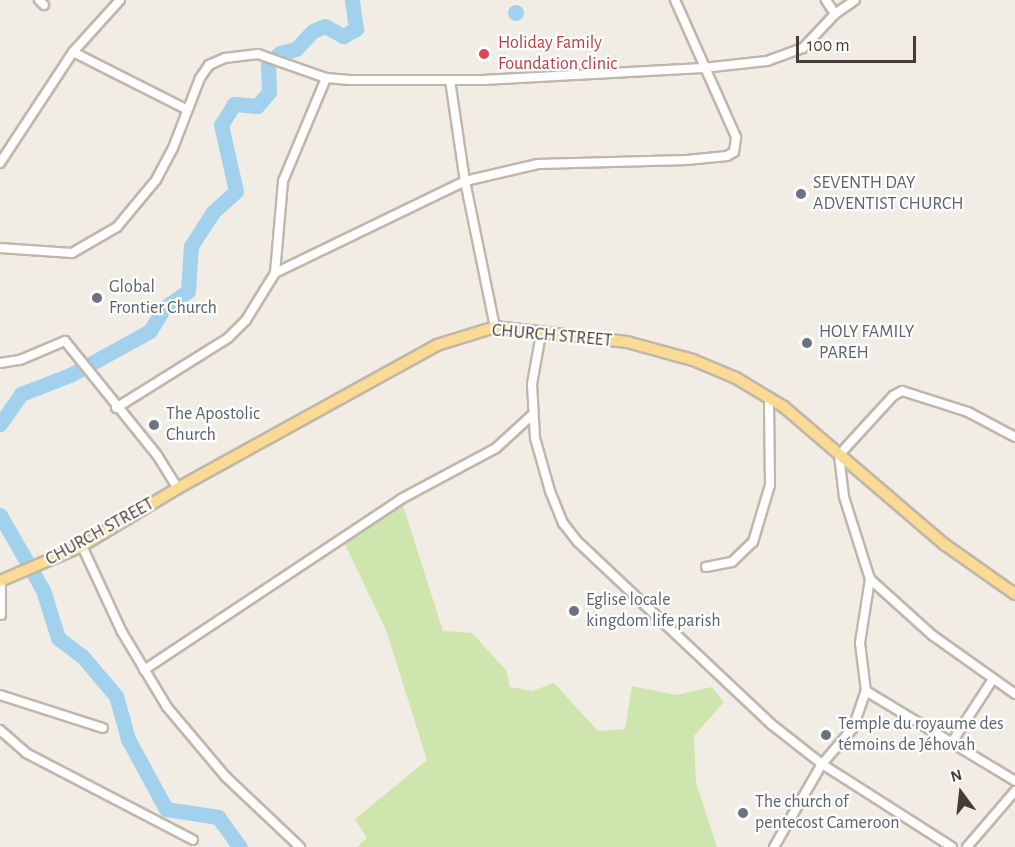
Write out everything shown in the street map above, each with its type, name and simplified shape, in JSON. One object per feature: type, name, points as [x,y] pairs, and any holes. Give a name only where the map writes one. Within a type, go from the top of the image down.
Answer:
[{"type":"main road","name":"CHURCH STREET","points":[[0,581],[21,574],[82,546],[178,488],[427,350],[466,333],[495,327],[627,342],[693,360],[769,397],[944,544],[1015,594]]},
{"type":"street","points":[[0,163],[73,52],[120,0]]},
{"type":"street","points":[[275,273],[465,181],[561,162],[727,156],[734,152],[736,137],[703,68],[675,0]]},
{"type":"street","points":[[826,0],[835,14]]},
{"type":"street","points":[[0,248],[40,254],[72,252],[117,227],[156,180],[174,148],[186,109],[210,65],[240,54],[272,59],[326,78],[450,80],[703,68],[783,57],[802,48],[835,14],[855,0]]},
{"type":"street","points":[[73,52],[186,109]]},
{"type":"street","points":[[116,408],[228,338],[246,320],[275,273],[284,181],[326,78]]},
{"type":"street","points":[[450,80],[465,181],[495,327]]},
{"type":"street","points":[[541,334],[532,384],[531,416],[550,491],[563,523],[578,542],[771,724],[822,764],[952,847]]},
{"type":"street","points":[[0,363],[20,360],[59,341],[65,341],[116,408],[157,455],[178,488]]},
{"type":"street","points":[[774,847],[822,764],[853,728],[866,691],[860,643],[870,579],[844,497],[839,455],[892,396],[902,391],[968,412],[1015,436]]},
{"type":"street","points":[[706,567],[732,562],[753,542],[770,485],[769,397]]},
{"type":"street","points":[[144,670],[401,499],[496,448],[531,416]]},
{"type":"street","points":[[82,546],[122,632],[144,670],[189,737],[225,777],[300,847]]},
{"type":"street","points":[[870,579],[932,635],[1015,694]]},
{"type":"street","points":[[0,581],[1,615]]},
{"type":"street","points":[[952,742],[993,679]]},
{"type":"street","points":[[866,691],[1015,781]]},
{"type":"street","points":[[0,695],[103,728]]},
{"type":"street","points":[[0,730],[26,753],[193,840]]},
{"type":"street","points":[[967,847],[1015,791]]},
{"type":"green space","points":[[401,499],[443,631],[472,633],[506,670],[510,687],[532,691],[554,683],[598,731],[625,729],[632,686],[676,695],[712,687],[724,702],[694,736],[696,783],[717,847],[357,847],[367,838],[355,819],[427,760],[386,630],[342,538]]},
{"type":"water","points":[[516,5],[524,13],[516,21],[508,13]]},
{"type":"waterway","points":[[0,424],[21,394],[70,375],[150,331],[164,308],[188,291],[191,246],[213,212],[236,191],[221,125],[234,104],[257,106],[269,92],[268,63],[280,53],[296,49],[313,31],[325,26],[343,36],[356,29],[352,0]]},
{"type":"waterway","points":[[0,515],[43,590],[58,638],[83,657],[116,696],[128,739],[166,809],[218,817],[240,847]]},
{"type":"place","name":"Holiday Family Foundation clinic","points":[[484,54]]},
{"type":"place","name":"SEVENTH DAY ADVENTIST CHURCH","points":[[801,194]]},
{"type":"place","name":"Global Frontier Church","points":[[97,298]]},
{"type":"place","name":"HOLY FAMILY PAREH","points":[[807,343]]},
{"type":"place","name":"The Apostolic Church","points":[[154,425]]},
{"type":"place","name":"Eglise locale kingdom life parish","points":[[574,611]]},
{"type":"place","name":"Temple du royaume des témoins de Jéhovah","points":[[826,735]]},
{"type":"place","name":"The church of pentecost Cameroon","points":[[743,813]]}]
